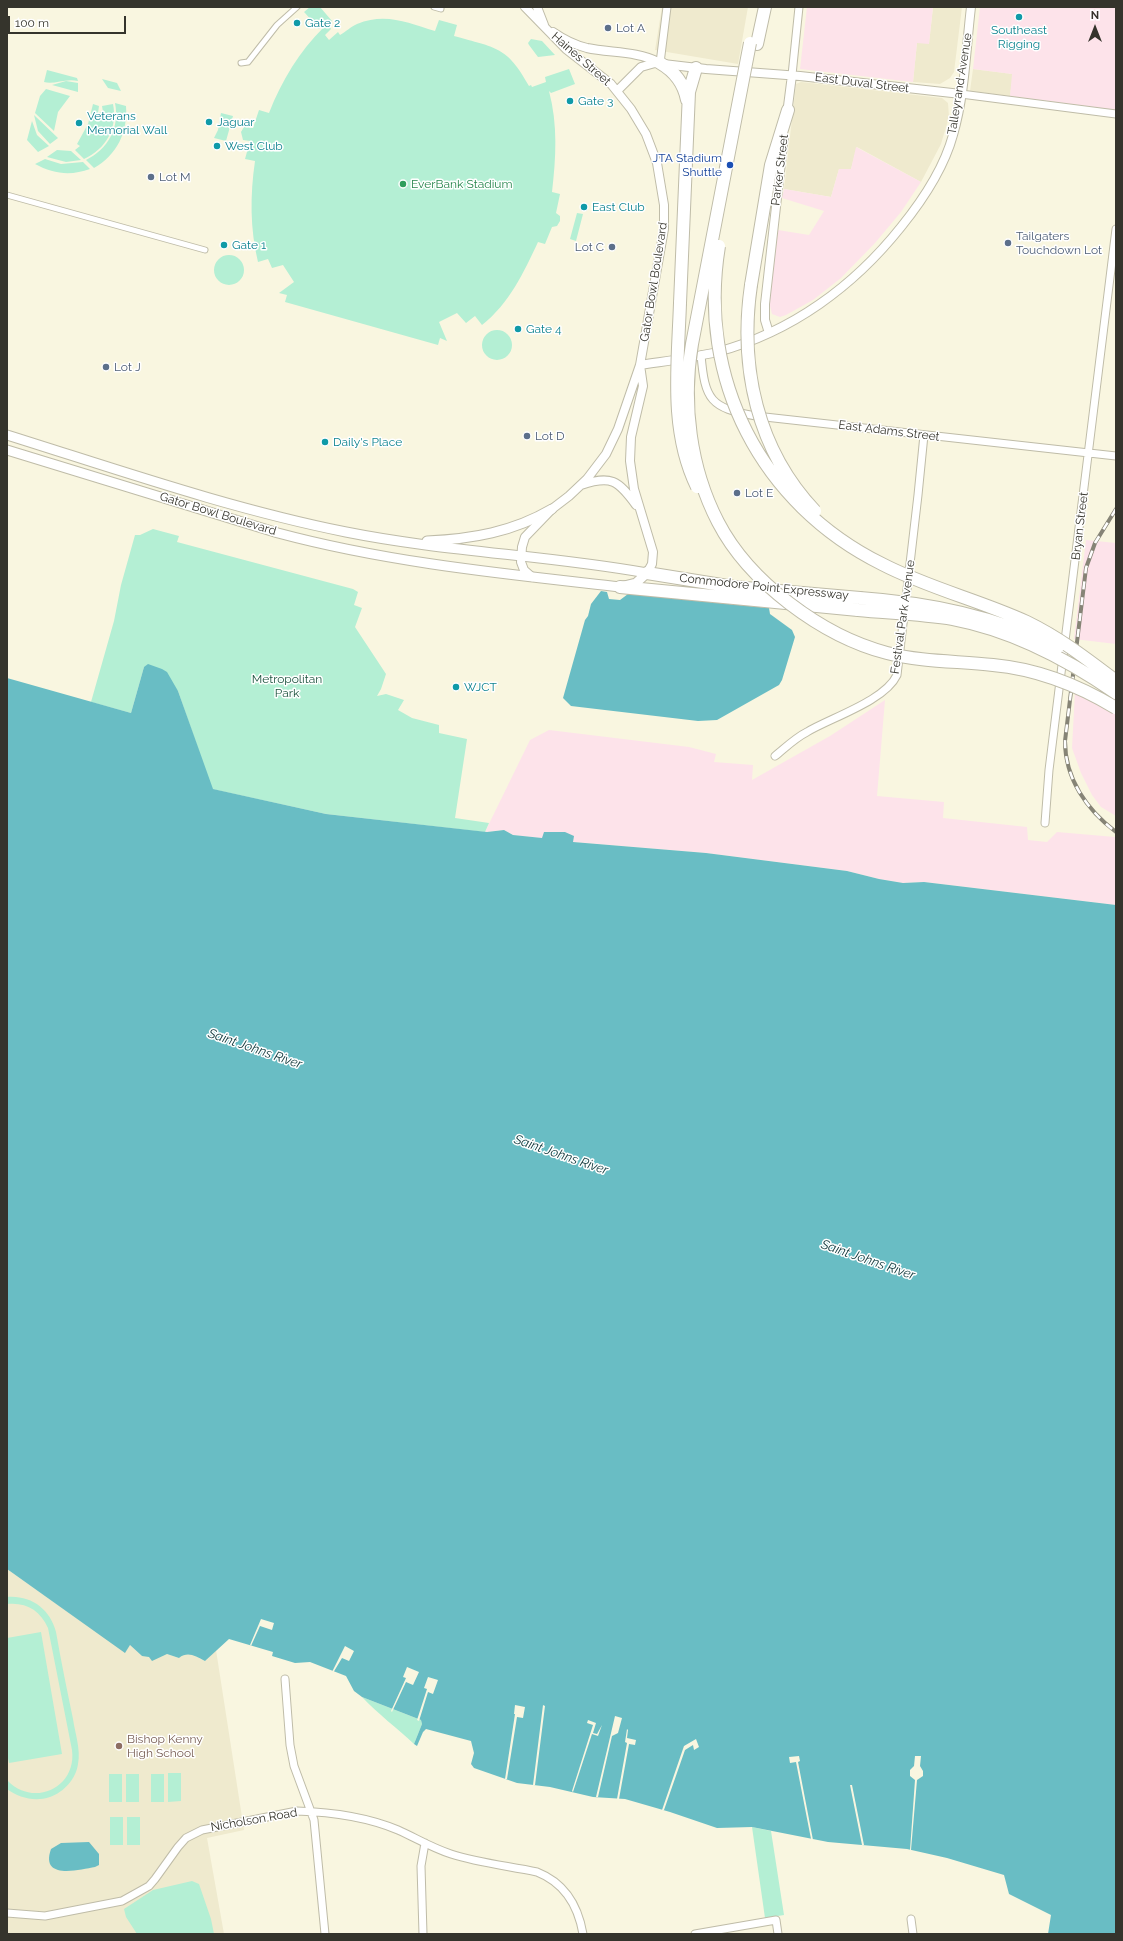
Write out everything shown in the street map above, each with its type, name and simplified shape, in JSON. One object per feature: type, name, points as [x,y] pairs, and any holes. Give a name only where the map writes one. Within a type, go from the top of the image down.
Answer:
[{"type":"highway","points":[[756,7],[753,44],[716,267],[715,318],[722,366],[729,392],[740,419],[753,444],[774,476],[792,498],[823,528],[848,546],[904,575],[1004,613],[1036,627],[1069,645],[1116,681]]},
{"type":"highway","points":[[718,523],[706,494],[693,449],[689,421],[688,379],[692,344],[753,44],[764,7]]},
{"type":"highway","points":[[660,63],[671,71],[680,81],[687,96],[688,108]]},
{"type":"highway","points":[[696,68],[690,86],[688,108],[677,390],[680,434],[686,458],[695,484],[718,523],[742,556],[777,593],[806,616],[842,637],[880,651],[912,658],[993,665],[1031,671],[1077,687],[1116,708]]},
{"type":"highway","points":[[788,110],[771,165],[751,285],[746,324],[748,369],[756,407],[768,438],[789,477],[813,509],[843,538],[876,561]]},
{"type":"highway","name":"Commodore Point Expressway","points":[[647,573],[734,587],[929,605],[997,622],[1062,649],[1116,681]]},
{"type":"highway","name":"Commodore Point Expressway","points":[[620,587],[944,618],[994,630],[1058,658],[1116,693]]},
{"type":"main road","name":"Gator Bowl Boulevard","points":[[7,434],[252,510],[319,526],[397,541]]},
{"type":"main road","name":"Gator Bowl Boulevard","points":[[7,450],[306,540],[354,551],[432,565]]},
{"type":"main road","points":[[397,541],[454,540],[482,536],[518,525],[552,509]]},
{"type":"main road","name":"Commodore Point Expressway","points":[[397,541],[568,560],[647,573]]},
{"type":"main road","name":"Commodore Point Expressway","points":[[432,565],[620,587]]},
{"type":"main road","points":[[620,587],[636,583],[647,573]]},
{"type":"street","points":[[241,63],[248,62],[278,25],[297,7]]},
{"type":"street","points":[[434,7],[441,9]]},
{"type":"street","name":"Haines Street","points":[[525,7],[566,49],[617,91]]},
{"type":"street","name":"Haines Street","points":[[537,7],[545,28]]},
{"type":"street","points":[[545,28],[577,45],[643,56],[660,63],[668,7]]},
{"type":"street","name":"Parker Street","points":[[769,333],[765,320],[765,304],[799,7]]},
{"type":"street","name":"Talleyrand Avenue","points":[[640,365],[701,356],[732,348],[769,333],[814,309],[843,288],[885,248],[931,184],[953,137],[971,7]]},
{"type":"street","name":"East Duval Street","points":[[617,91],[642,67],[649,63],[660,63],[696,68],[792,75],[960,94],[1116,114]]},
{"type":"street","name":"Gator Bowl Boulevard","points":[[521,555],[525,537],[552,509],[581,485],[596,468],[613,442],[640,365],[664,229],[663,192],[657,163],[646,134],[635,115],[617,91]]},
{"type":"street","points":[[7,195],[205,250]]},
{"type":"street","name":"Bryan Street","points":[[1045,823],[1048,780],[1116,229]]},
{"type":"street","name":"East Adams Street","points":[[701,356],[706,390],[711,399],[724,408],[756,416],[924,436],[1116,456]]},
{"type":"street","name":"Gator Bowl Boulevard","points":[[640,365],[643,386],[632,430],[629,454],[632,482],[653,556],[652,564],[647,573]]},
{"type":"street","name":"Festival Park Avenue","points":[[775,756],[806,732],[856,709],[888,687],[895,680],[898,670],[924,436]]},
{"type":"street","points":[[581,485],[602,480],[614,481],[625,490],[640,510]]},
{"type":"street","points":[[521,555],[522,568],[532,577]]},
{"type":"street","points":[[285,1679],[290,1745],[294,1766],[314,1820],[325,1934]]},
{"type":"street","name":"Nicholson Road","points":[[7,1913],[45,1916],[122,1902],[149,1886],[155,1880],[178,1847],[195,1833],[202,1830],[297,1811],[310,1811],[338,1814],[372,1822],[397,1830],[440,1850],[467,1859],[537,1872],[548,1876],[561,1886],[574,1902],[580,1919],[582,1934]]},
{"type":"street","points":[[423,1934],[421,1866],[425,1843]]},
{"type":"street","points":[[911,1919],[913,1934]]},
{"type":"street","points":[[695,1934],[776,1920],[778,1934]]},
{"type":"shaded area","points":[[662,7],[748,7],[738,64],[655,50]]},
{"type":"shaded area","points":[[807,7],[933,7],[929,44],[917,43],[913,82],[800,69]]},
{"type":"shaded area","points":[[933,7],[962,7],[954,72],[950,78],[940,84],[913,82],[917,42],[929,43]]},
{"type":"shaded area","points":[[980,7],[1116,7],[1116,110],[1010,96],[1012,74],[973,69]]},
{"type":"shaded area","points":[[973,69],[1013,74],[1010,96],[970,91]]},
{"type":"shaded area","points":[[801,82],[942,98],[948,103],[949,117],[941,144],[921,182],[857,147],[851,169],[839,169],[831,197],[784,189],[796,84]]},
{"type":"shaded area","points":[[856,147],[921,182],[901,212],[875,243],[841,278],[813,300],[786,315],[780,317],[772,314],[769,302],[778,230],[809,235],[824,211],[782,198],[784,189],[831,197],[839,169],[851,169]]},
{"type":"shaded area","points":[[1086,540],[1116,543],[1116,644],[1074,639]]},
{"type":"shaded area","points":[[1075,692],[1116,697],[1116,816],[1101,807],[1092,795],[1081,773],[1072,748]]},
{"type":"shaded area","points":[[885,700],[877,796],[944,802],[943,818],[1027,827],[1028,840],[1047,842],[1057,832],[1115,837],[1116,833],[1116,905],[924,882],[903,883],[847,871],[706,853],[573,842],[513,835],[504,830],[485,832],[530,740],[549,730],[689,747],[716,754],[714,762],[753,765],[752,780],[830,736]]},
{"type":"shaded area","name":"Bishop Kenny High School","points":[[7,1569],[125,1652],[130,1645],[142,1656],[167,1654],[179,1658],[184,1654],[189,1653],[205,1661],[216,1650],[244,1830],[207,1838],[224,1934],[7,1934]]},
{"type":"green space","name":"EverBank Stadium","points":[[310,7],[320,7],[332,21],[328,24],[331,29],[325,35],[329,40],[338,32],[340,35],[355,25],[378,19],[397,20],[435,31],[439,20],[457,25],[454,36],[499,50],[514,63],[529,86],[531,85],[532,87],[546,82],[545,77],[569,69],[575,84],[551,93],[549,91],[555,129],[552,192],[560,194],[556,213],[560,216],[560,221],[557,226],[552,227],[545,244],[538,242],[515,287],[492,317],[482,325],[475,316],[466,323],[457,313],[439,322],[447,341],[440,338],[438,345],[285,302],[287,295],[279,293],[294,282],[283,265],[272,268],[268,259],[258,262],[252,225],[252,186],[255,161],[245,159],[250,141],[243,140],[241,132],[244,127],[253,128],[259,110],[269,113],[280,89],[299,56],[324,27],[323,26],[319,29],[304,12]]},
{"type":"green space","points":[[531,39],[542,41],[555,55],[538,57],[528,43]]},
{"type":"green space","points":[[47,70],[77,78],[78,81],[69,80],[52,83],[44,82]]},
{"type":"green space","points":[[102,79],[117,83],[121,91],[108,88]]},
{"type":"green space","points":[[66,81],[78,83],[78,92],[52,85]]},
{"type":"green space","points":[[46,89],[70,96],[58,112],[54,131],[35,113],[40,96]]},
{"type":"green space","points":[[115,103],[126,106],[123,134],[115,150],[102,163],[94,168],[86,160],[101,150],[111,137],[116,121]]},
{"type":"green space","points":[[93,104],[99,106],[98,113],[103,112],[102,106],[113,104],[114,121],[109,137],[104,144],[99,150],[84,159],[75,150],[80,146],[77,144],[88,124]]},
{"type":"green space","points":[[221,113],[233,116],[226,141],[214,138],[218,130]]},
{"type":"green space","points":[[34,115],[58,138],[50,144],[38,131]]},
{"type":"green space","points":[[32,121],[37,135],[49,146],[38,152],[27,140]]},
{"type":"green space","points":[[57,150],[71,151],[81,160],[66,162],[47,157]]},
{"type":"green space","points":[[45,159],[61,164],[83,162],[90,169],[76,173],[62,173],[49,170],[35,164]]},
{"type":"green space","points":[[577,213],[583,214],[576,241],[570,239]]},
{"type":"green space","points":[[229,255],[240,259],[244,270],[240,281],[229,285],[218,281],[214,270],[218,259]]},
{"type":"green space","points":[[497,330],[508,334],[512,345],[508,356],[497,360],[486,356],[482,345],[486,334]]},
{"type":"green space","name":"Metropolitan Park","points":[[153,529],[179,536],[177,542],[353,589],[358,592],[354,605],[362,608],[355,627],[386,674],[377,696],[386,694],[404,700],[398,710],[412,718],[439,725],[439,733],[467,739],[455,818],[489,823],[485,832],[326,814],[212,789],[178,691],[144,667],[131,713],[91,702],[114,621],[121,585],[135,535],[140,535]]},
{"type":"green space","points":[[7,1597],[24,1598],[38,1605],[49,1617],[56,1632],[79,1759],[77,1770],[72,1780],[60,1792],[50,1797],[39,1799],[27,1798],[17,1795],[7,1789],[7,1780],[17,1788],[29,1792],[40,1793],[51,1790],[60,1784],[68,1775],[72,1763],[72,1750],[48,1628],[41,1616],[32,1608],[20,1604],[7,1604]]},
{"type":"green space","points":[[41,1632],[62,1754],[9,1763],[7,1753],[7,1638]]},
{"type":"green space","points":[[362,1697],[421,1720],[422,1724],[414,1744],[374,1709]]},
{"type":"green space","points":[[168,1773],[181,1773],[181,1801],[168,1802]]},
{"type":"green space","points":[[109,1774],[122,1774],[122,1802],[109,1802]]},
{"type":"green space","points":[[126,1774],[139,1774],[139,1802],[126,1802]]},
{"type":"green space","points":[[151,1774],[164,1774],[164,1802],[151,1802]]},
{"type":"green space","points":[[110,1817],[123,1817],[123,1845],[110,1845]]},
{"type":"green space","points":[[127,1817],[140,1817],[140,1845],[127,1845]]},
{"type":"green space","points":[[752,1827],[771,1831],[784,1915],[765,1918]]},
{"type":"green space","points":[[192,1881],[199,1884],[211,1919],[214,1934],[137,1934],[126,1917],[124,1909],[153,1890]]},
{"type":"water","points":[[601,591],[607,592],[609,599],[620,600],[628,594],[769,608],[770,614],[792,630],[795,637],[782,680],[779,685],[717,720],[698,721],[571,706],[563,698],[585,620],[588,616],[591,604]]},
{"type":"water","name":"Saint Johns River","points":[[148,664],[167,672],[178,691],[213,789],[326,814],[487,832],[504,830],[513,835],[542,838],[544,832],[565,832],[574,836],[573,842],[706,853],[847,871],[903,883],[924,882],[1116,905],[1116,1934],[1048,1934],[1051,1915],[1009,1894],[1004,1875],[947,1858],[907,1849],[828,1842],[752,1827],[717,1828],[625,1799],[593,1797],[550,1787],[517,1783],[474,1768],[471,1764],[474,1753],[471,1741],[426,1729],[423,1732],[417,1746],[414,1744],[422,1724],[421,1720],[362,1697],[354,1691],[346,1676],[310,1662],[295,1663],[272,1656],[273,1652],[229,1639],[205,1661],[192,1655],[185,1655],[179,1658],[167,1654],[152,1661],[149,1657],[142,1656],[130,1645],[125,1653],[7,1569],[7,678],[131,713],[144,667]]},
{"type":"water","points":[[89,1842],[99,1854],[99,1865],[79,1870],[62,1871],[51,1865],[49,1859],[51,1849],[61,1843]]},
{"type":"pier","points":[[261,1619],[274,1623],[272,1630],[260,1626],[251,1646],[250,1645]]},
{"type":"pier","points":[[345,1646],[354,1651],[349,1661],[342,1658],[333,1673],[332,1672]]},
{"type":"pier","points":[[407,1667],[419,1672],[413,1685],[406,1682],[392,1712],[391,1711],[406,1678],[403,1677]]},
{"type":"pier","points":[[428,1677],[438,1680],[433,1694],[428,1692],[419,1721],[417,1720],[427,1689],[424,1688]]},
{"type":"pier","points":[[515,1705],[525,1707],[523,1718],[517,1717],[507,1779],[505,1779],[515,1714]]},
{"type":"pier","points":[[543,1705],[545,1706],[535,1785],[533,1785]]},
{"type":"pier","points":[[615,1716],[622,1718],[618,1733],[612,1736],[598,1797],[596,1797]]},
{"type":"pier","points":[[588,1720],[596,1723],[593,1733],[597,1734],[602,1725],[598,1736],[592,1734],[573,1792],[572,1791],[593,1725],[587,1723]]},
{"type":"pier","points":[[627,1729],[627,1738],[636,1740],[635,1745],[629,1744],[619,1799],[617,1799],[627,1743],[625,1742]]},
{"type":"pier","points":[[696,1739],[699,1747],[694,1750],[693,1745],[685,1750],[664,1810],[662,1810],[684,1746]]},
{"type":"pier","points":[[799,1756],[800,1761],[798,1762],[813,1840],[811,1839],[796,1762],[790,1763],[789,1757]]},
{"type":"pier","points":[[915,1756],[921,1756],[920,1766],[923,1771],[923,1776],[917,1780],[910,1850],[915,1780],[910,1776],[910,1770],[914,1766]]},
{"type":"pier","points":[[850,1785],[852,1785],[864,1845],[862,1845]]},
{"type":"railway","points":[[1116,509],[1095,543],[1086,568],[1065,741],[1066,755],[1073,781],[1087,804],[1116,832]]},
{"type":"place","name":"Southeast Rigging","points":[[1019,17]]},
{"type":"place","name":"Gate 2","points":[[297,23]]},
{"type":"place","name":"Lot A","points":[[608,28]]},
{"type":"place","name":"Gate 3","points":[[570,101]]},
{"type":"place","name":"Jaguar","points":[[209,122]]},
{"type":"place","name":"Veterans Memorial Wall","points":[[79,123]]},
{"type":"place","name":"West Club","points":[[217,146]]},
{"type":"place","name":"JTA Stadium Shuttle","points":[[730,165]]},
{"type":"place","name":"Lot M","points":[[151,177]]},
{"type":"place","name":"EverBank Stadium","points":[[403,184]]},
{"type":"place","name":"East Club","points":[[584,207]]},
{"type":"place","name":"Tailgaters Touchdown Lot","points":[[1008,243]]},
{"type":"place","name":"Gate 1","points":[[224,245]]},
{"type":"place","name":"Lot C","points":[[612,247]]},
{"type":"place","name":"Gate 4","points":[[518,329]]},
{"type":"place","name":"Lot J","points":[[106,367]]},
{"type":"place","name":"Lot D","points":[[527,436]]},
{"type":"place","name":"Daily's Place","points":[[325,442]]},
{"type":"place","name":"Lot E","points":[[737,493]]},
{"type":"place","name":"WJCT","points":[[456,687]]},
{"type":"place","name":"Bishop Kenny High School","points":[[119,1746]]}]
